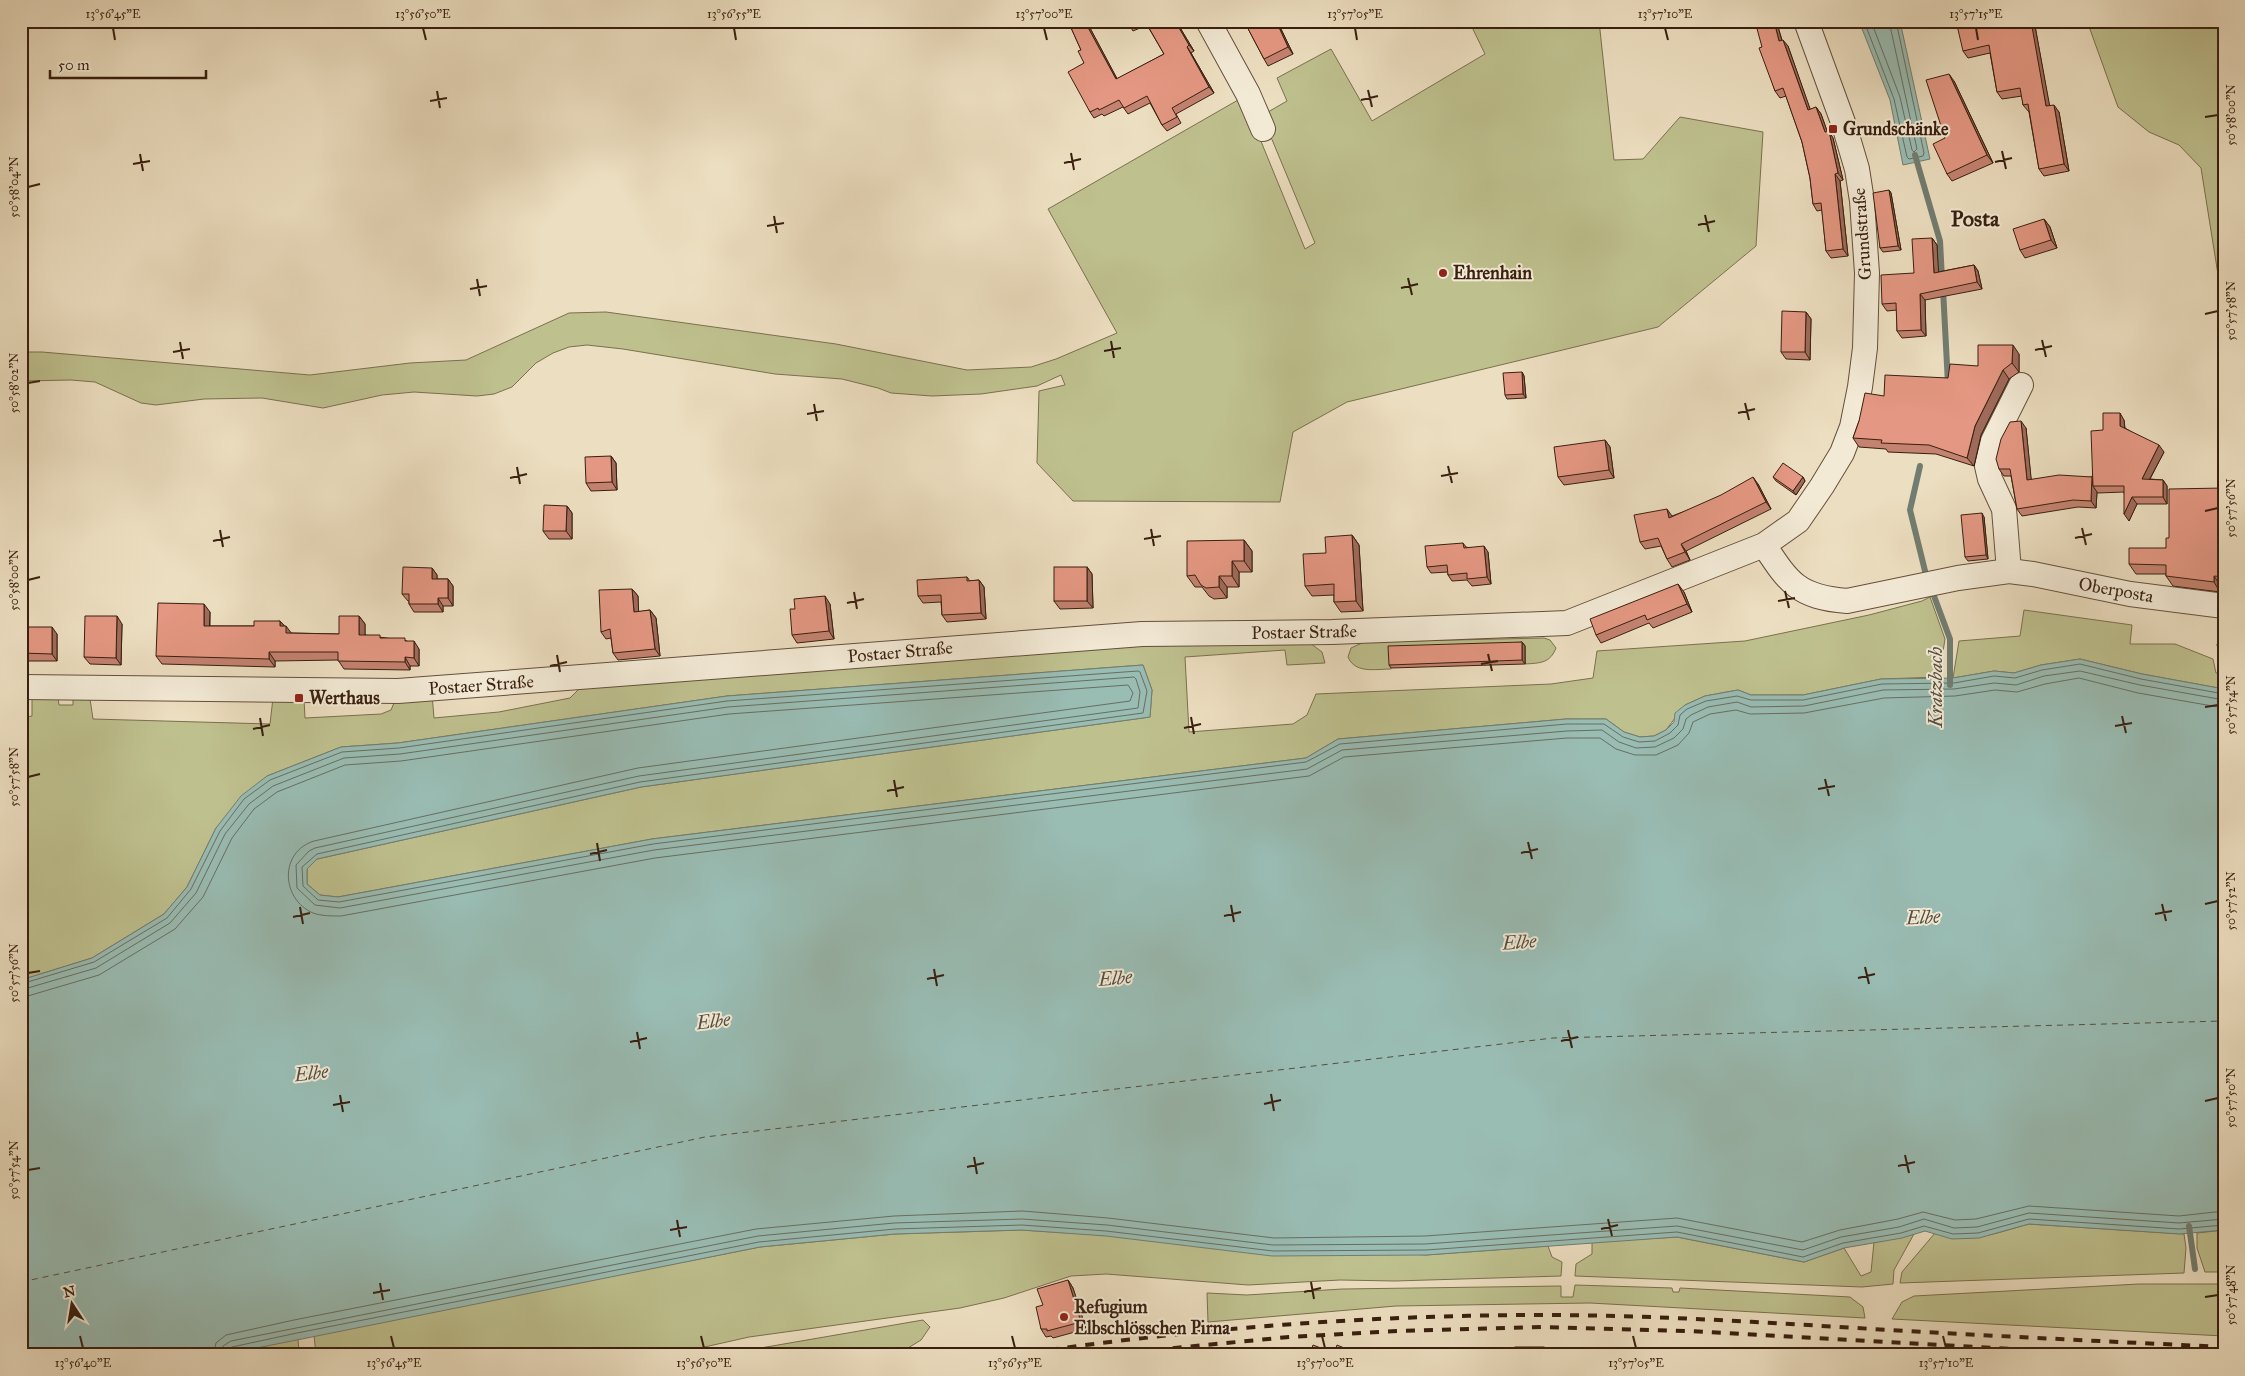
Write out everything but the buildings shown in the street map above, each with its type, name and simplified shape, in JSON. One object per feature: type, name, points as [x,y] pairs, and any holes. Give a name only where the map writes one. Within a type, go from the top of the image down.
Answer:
[{"type":"street","points":[[1208,21],[1248,94],[1263,129]]},
{"type":"street","name":"Grundstraße","points":[[1806,21],[1844,125],[1856,169],[1862,210],[1867,273],[1865,348],[1852,427],[1842,453]]},
{"type":"street","points":[[2009,571],[2004,509],[1990,479],[1987,466],[1993,441],[2021,385]]},
{"type":"street","name":"Postaer Straße","points":[[21,687],[398,691],[1132,634],[1332,632],[1567,624],[1764,545],[1798,521],[1842,453]]},
{"type":"street","name":"Oberposta","points":[[1764,545],[1787,580],[1800,589],[1820,597],[1847,601],[1958,578],[2009,571],[2033,574],[2130,594],[2224,606]]},
{"type":"green space","points":[[1469,21],[1599,21],[1614,160],[1643,159],[1680,117],[1763,132],[1756,246],[1658,327],[1347,402],[1293,432],[1280,502],[1073,501],[1037,463],[1039,391],[1065,385],[1061,375],[1037,386],[981,394],[932,396],[891,393],[842,379],[775,374],[623,349],[587,345],[569,347],[553,353],[536,363],[512,387],[494,394],[477,396],[414,392],[382,395],[323,408],[262,398],[204,399],[156,405],[141,403],[95,382],[71,380],[21,381],[21,352],[42,352],[310,375],[410,363],[466,360],[569,313],[606,312],[836,344],[967,370],[1031,367],[1056,359],[1117,333],[1048,209],[1238,100],[1258,134],[1305,249],[1315,243],[1268,130],[1268,112],[1287,101],[1277,78],[1331,49],[1372,121],[1485,54]]},
{"type":"green space","points":[[2087,21],[2224,21],[2224,312],[2201,168],[2179,145],[2149,132],[2118,107]]},
{"type":"green space","points":[[1930,597],[1945,639],[1939,677],[1881,679],[1803,695],[1751,695],[1738,690],[1705,696],[1685,705],[1666,730],[1654,736],[1640,737],[1624,732],[1606,719],[1566,719],[1338,739],[1306,758],[652,839],[338,897],[320,895],[307,884],[307,869],[317,859],[641,787],[1150,717],[1152,690],[1143,665],[727,696],[398,743],[341,747],[267,776],[216,828],[187,887],[164,914],[92,958],[21,980],[21,718],[32,716],[32,699],[58,698],[59,705],[73,705],[73,698],[90,699],[93,719],[270,724],[273,698],[304,699],[305,718],[381,714],[391,710],[397,696],[432,694],[434,718],[499,712],[570,698],[582,686],[1079,647],[1310,643],[1322,652],[1325,663],[1287,665],[1285,650],[1185,657],[1189,732],[1293,724],[1307,715],[1316,694],[1551,684],[1593,678],[1597,651],[1745,641],[1869,615],[1922,601]]},
{"type":"green space","points":[[2024,610],[2132,625],[2130,644],[2175,644],[2213,659],[2216,673],[2224,672],[2224,689],[2142,674],[2080,659],[2041,665],[2014,673],[1994,671],[1953,678],[1959,641],[2020,636]]},
{"type":"green space","points":[[1544,638],[1550,640],[1556,648],[1551,657],[1536,663],[1525,664],[1524,646],[1391,651],[1391,669],[1373,670],[1361,668],[1351,662],[1348,657],[1351,648],[1364,642]]},
{"type":"green space","points":[[2029,1224],[2184,1234],[2186,1248],[2184,1273],[1900,1283],[1902,1272],[1935,1233],[1959,1238],[1971,1238]]},
{"type":"green space","points":[[1021,1230],[1426,1255],[1548,1246],[1552,1257],[1562,1262],[1561,1276],[1395,1281],[1340,1280],[1248,1285],[1106,1274],[1071,1276],[1004,1298],[960,1308],[749,1337],[669,1355],[316,1355],[314,1335],[760,1247],[895,1234]]},
{"type":"green space","points":[[2224,1230],[2224,1272],[2205,1272],[2197,1248],[2197,1233]]},
{"type":"green space","points":[[1914,1234],[1894,1270],[1893,1284],[1862,1287],[1575,1276],[1576,1264],[1592,1254],[1592,1242],[1677,1237],[1804,1262],[1844,1248],[1861,1276],[1871,1272],[1874,1242]]},
{"type":"green space","points":[[2139,1284],[2224,1284],[2224,1336],[1892,1319],[1902,1302],[1914,1296]]},
{"type":"green space","points":[[1575,1285],[1672,1288],[1673,1292],[1679,1292],[1680,1288],[1850,1297],[1863,1307],[1865,1318],[1590,1303],[1396,1306],[1208,1322],[1207,1293],[1247,1295],[1342,1289],[1561,1286],[1561,1297],[1573,1297]]},
{"type":"green space","points":[[923,1320],[930,1327],[921,1340],[908,1348],[873,1355],[720,1355]]},
{"type":"green space","points":[[298,1338],[299,1355],[222,1355],[291,1340]]},
{"type":"water","points":[[1859,21],[1900,21],[1930,159],[1903,165],[1890,100]]},
{"type":"water","name":"Elbe","points":[[2080,659],[2142,674],[2224,689],[2224,1230],[2180,1234],[2029,1224],[1979,1238],[1952,1239],[1925,1231],[1902,1238],[1844,1248],[1804,1262],[1677,1237],[1426,1255],[1272,1256],[1106,1236],[1021,1230],[895,1234],[760,1247],[222,1355],[21,1355],[21,980],[92,958],[164,914],[187,887],[216,828],[241,796],[267,776],[341,747],[398,743],[727,696],[1143,665],[1152,690],[1150,717],[641,787],[317,859],[307,869],[307,884],[320,895],[338,897],[652,839],[1306,758],[1338,739],[1566,719],[1606,719],[1624,732],[1640,737],[1654,736],[1666,730],[1674,722],[1675,713],[1685,705],[1705,696],[1738,690],[1751,695],[1803,695],[1881,679],[1953,678],[1994,671],[2014,673],[2041,665]]},
{"type":"waterway","name":"Kratzbach","points":[[1915,155],[1940,241],[1942,279]]},
{"type":"waterway","name":"Kratzbach","points":[[1943,289],[1948,384]]},
{"type":"waterway","name":"Kratzbach","points":[[1920,466],[1910,510],[1927,579]]},
{"type":"waterway","name":"Kratzbach","points":[[1931,588],[1950,639],[1950,685]]},
{"type":"waterway","points":[[2189,1226],[2195,1269]]},
{"type":"ferry route","points":[[21,1282],[705,1137],[1553,1038],[2224,1021]]},
{"type":"railway","points":[[1014,1355],[1145,1338],[1277,1325],[1409,1318],[1542,1315],[1679,1318],[2224,1347]]},
{"type":"railway","points":[[1101,1355],[1289,1337],[1399,1331],[1545,1327],[1689,1331],[2123,1355]]},
{"type":"place","name":"Grundschänke","points":[[1833,129]]},
{"type":"place","name":"Ehrenhain","points":[[1443,273]]},
{"type":"place","name":"Werthaus","points":[[299,698]]},
{"type":"place","name":"Refugium Elbschlösschen Pirna","points":[[1064,1317]]},
{"type":"district","name":"Posta","points":[[1975,218]]}]
